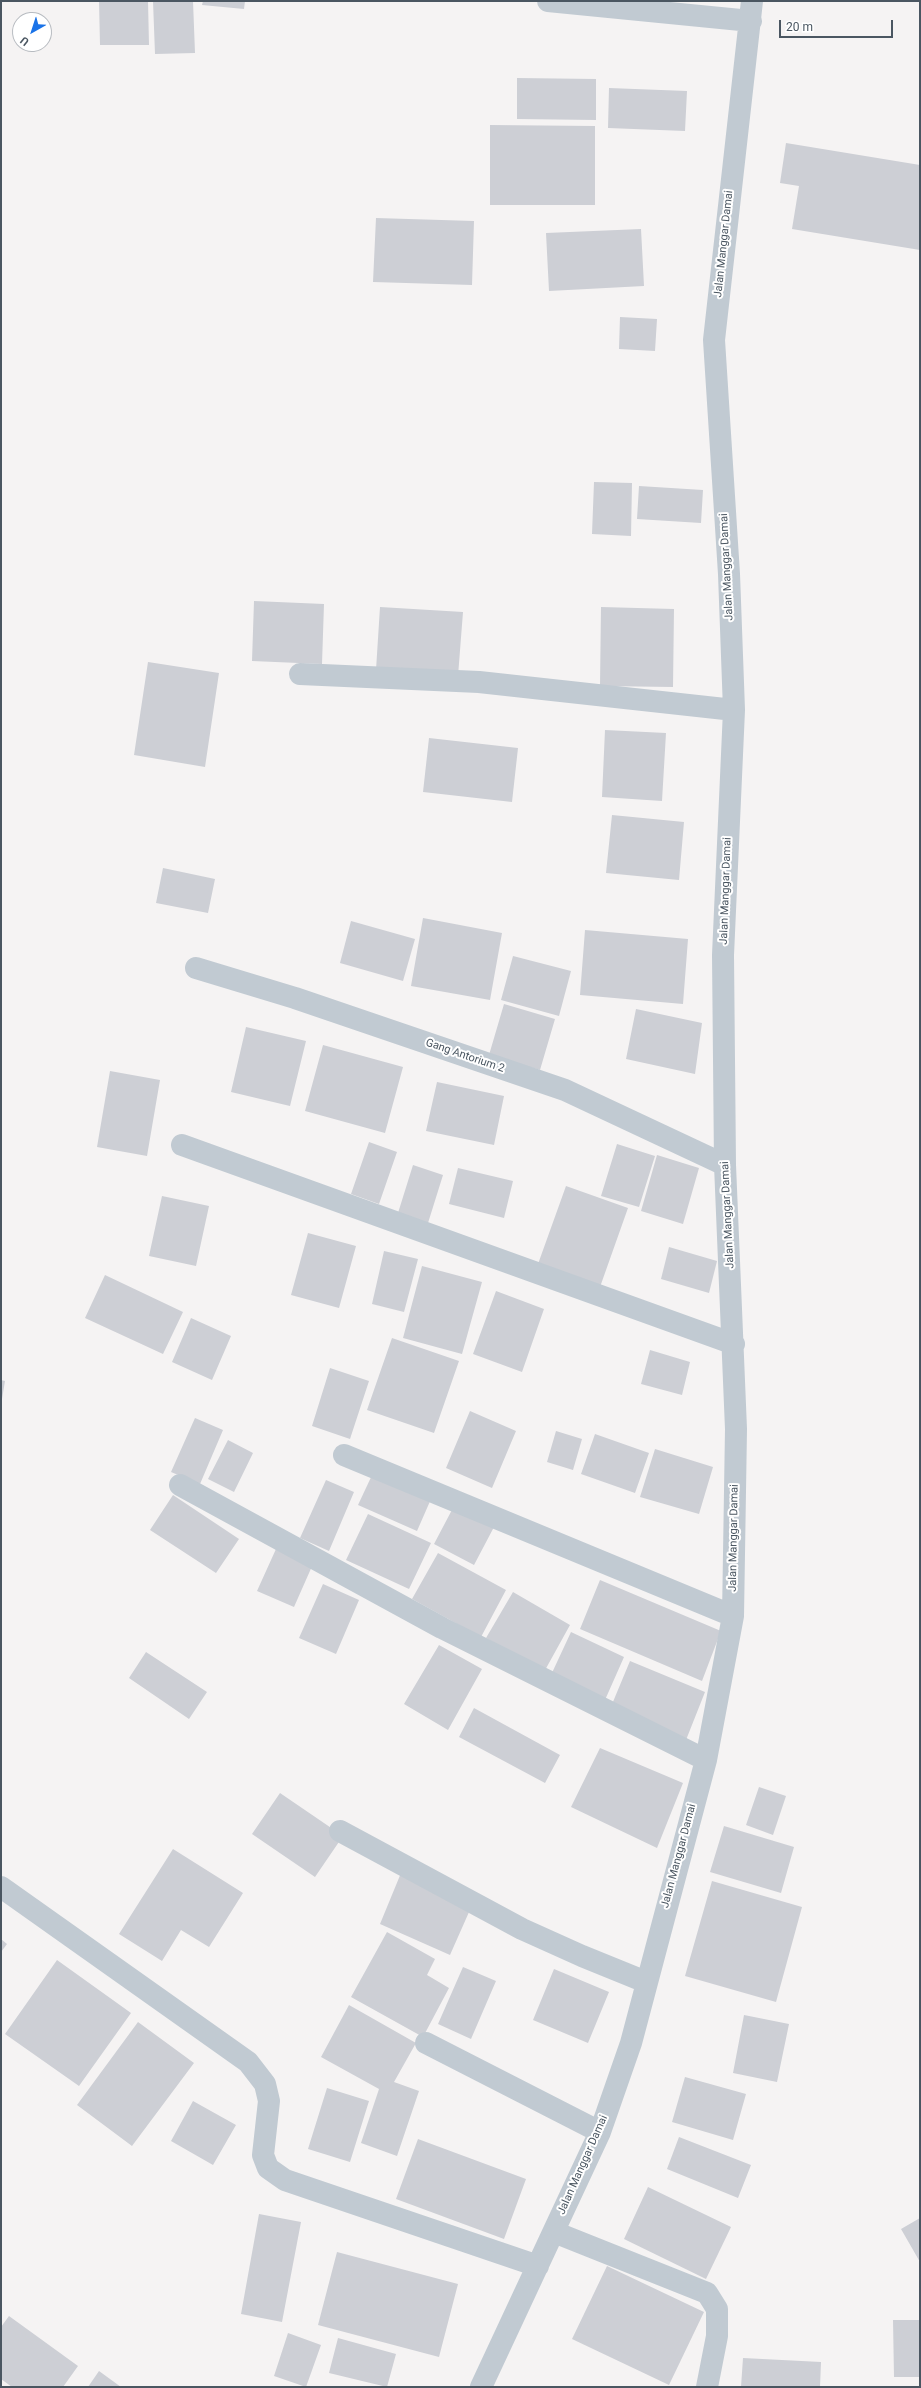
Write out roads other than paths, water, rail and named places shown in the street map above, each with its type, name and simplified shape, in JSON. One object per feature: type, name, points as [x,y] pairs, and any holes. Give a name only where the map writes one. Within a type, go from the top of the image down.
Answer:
[{"type":"street","points":[[548,1],[752,11]]},
{"type":"street","name":"Jalan Manggar Damai","points":[[483,2382],[600,2132],[631,2043],[706,1760],[733,1616],[736,1429],[734,1344],[725,1165],[723,955],[734,710],[729,574],[714,340],[752,11]]},
{"type":"street","points":[[300,674],[479,682],[734,710]]},
{"type":"street","name":"Gang Antorium 2","points":[[196,968],[295,998],[565,1090],[725,1165]]},
{"type":"street","points":[[182,1145],[734,1344]]},
{"type":"street","points":[[344,1455],[733,1616]]},
{"type":"street","points":[[180,1485],[442,1628],[706,1760]]},
{"type":"street","points":[[340,1831],[522,1929],[582,1956],[646,1982]]},
{"type":"street","points":[[1,1887],[248,2062],[265,2084],[269,2101],[263,2155],[268,2168],[285,2180],[538,2266]]},
{"type":"street","points":[[426,2043],[600,2132]]},
{"type":"street","points":[[554,2232],[708,2293],[717,2309],[718,2336],[707,2387]]}]
